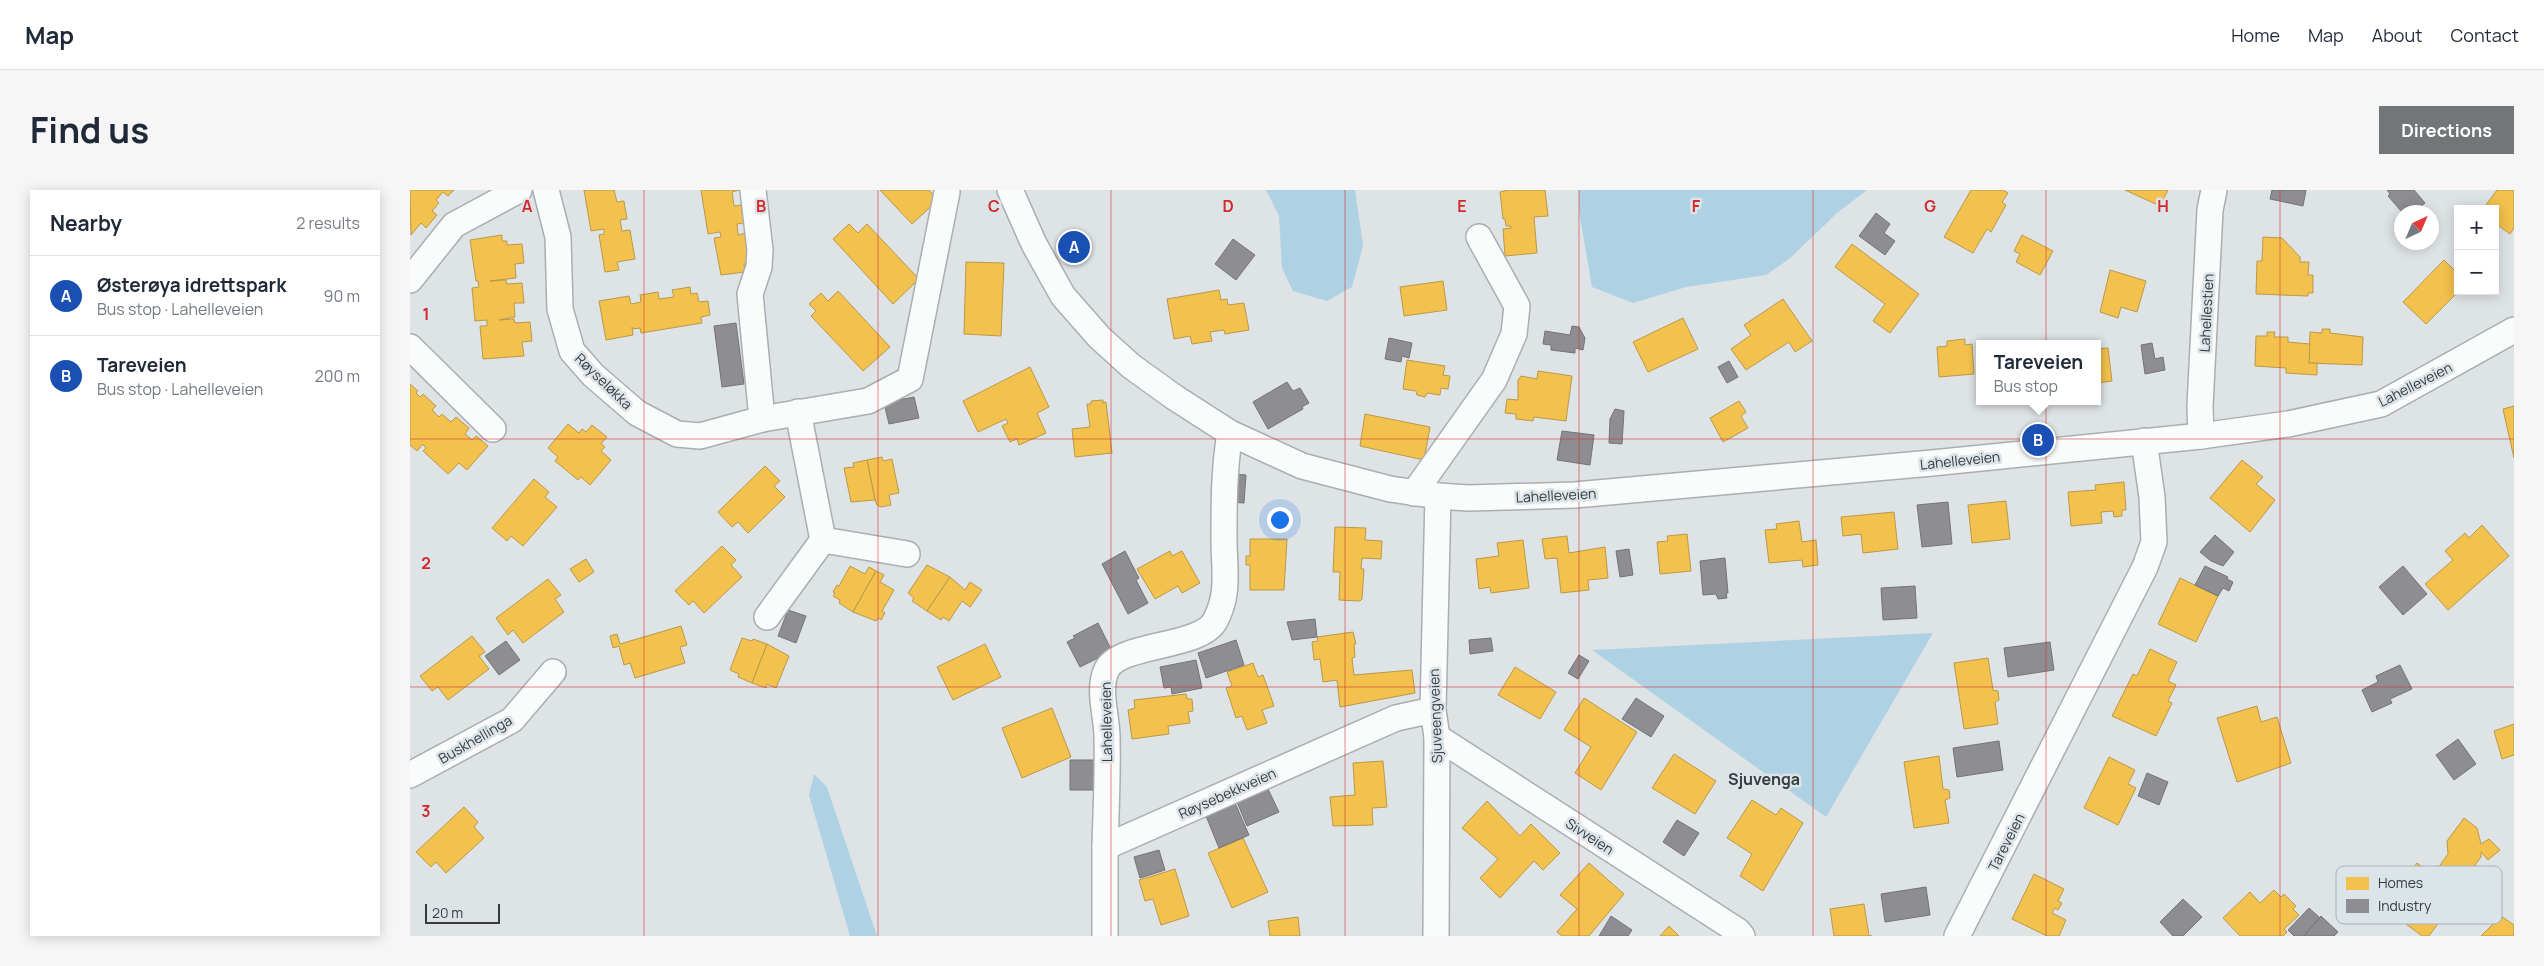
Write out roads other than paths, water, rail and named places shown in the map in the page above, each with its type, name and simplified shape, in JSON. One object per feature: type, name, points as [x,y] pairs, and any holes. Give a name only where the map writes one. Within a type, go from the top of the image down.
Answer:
[{"type":"street","points":[[410,280],[454,225],[519,190]]},
{"type":"street","name":"Røyseløkka","points":[[546,190],[558,237],[560,309],[572,351],[593,375],[637,413],[677,434],[700,436],[762,419],[868,401],[910,379],[947,192]]},
{"type":"street","points":[[753,190],[760,250],[759,268],[750,294],[762,419]]},
{"type":"street","name":"Lahelleveien","points":[[1010,190],[1034,244],[1063,296],[1099,337],[1152,381],[1230,433],[1302,466],[1390,489],[1426,495],[1468,498],[1575,495],[2201,436],[2288,424],[2381,404],[2514,330]]},
{"type":"street","name":"Lahellestien","points":[[2201,436],[2200,406],[2210,210],[2214,190]]},
{"type":"street","points":[[1426,495],[1494,380],[1514,334],[1517,306],[1479,237]]},
{"type":"street","points":[[410,347],[493,429]]},
{"type":"street","points":[[767,617],[823,540],[798,412]]},
{"type":"street","name":"Lahelleveien","points":[[1105,847],[1107,735],[1103,683],[1108,668],[1120,658],[1153,646],[1189,639],[1214,623],[1226,595],[1225,479],[1230,433]]},
{"type":"street","name":"Tareveien","points":[[1957,936],[2145,566],[2154,542],[2152,497],[2144,441]]},
{"type":"street","name":"Sjuveengveien","points":[[1426,495],[1432,710],[1437,737],[1436,936]]},
{"type":"street","points":[[823,540],[907,554]]},
{"type":"street","name":"Buskhellinga","points":[[410,775],[512,720],[553,672]]},
{"type":"street","name":"Røysebekkveien","points":[[1105,847],[1396,718],[1432,710]]},
{"type":"street","name":"Sivveien","points":[[1437,737],[1738,931],[1742,936]]},
{"type":"street","points":[[1105,847],[1105,936]]},
{"type":"place","name":"Østerøya idrettspark","points":[[1074,247]]},
{"type":"place","name":"Tareveien","points":[[2038,440]]},
{"type":"district","name":"Sjuvenga","points":[[1764,779]]}]
